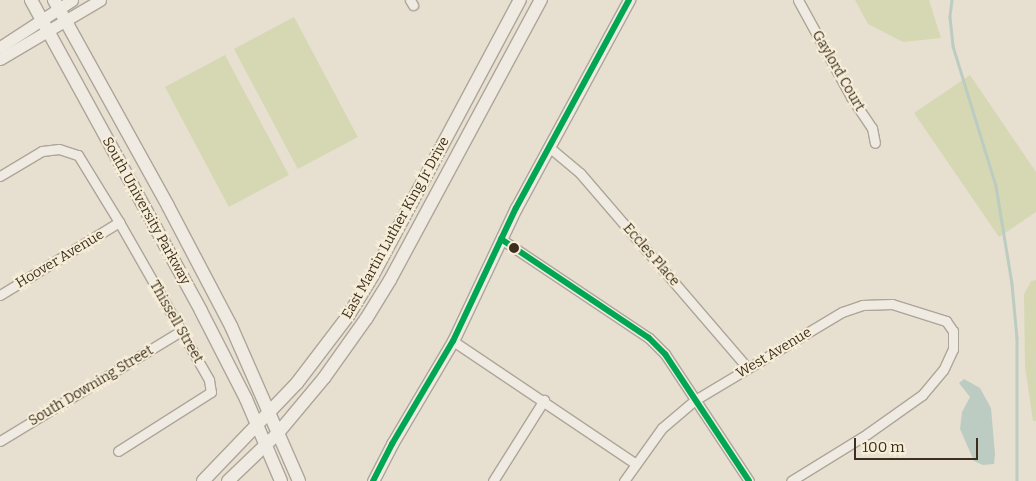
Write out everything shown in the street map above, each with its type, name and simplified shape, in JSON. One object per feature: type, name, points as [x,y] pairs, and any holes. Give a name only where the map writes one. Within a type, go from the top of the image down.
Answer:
[{"type":"main road","name":"South University Parkway","points":[[31,0],[205,320],[257,424],[281,481]]},
{"type":"main road","name":"East Martin Luther King Jr Drive","points":[[203,481],[297,383],[348,316],[378,266],[520,0]]},
{"type":"main road","name":"East Martin Luther King Jr Drive","points":[[228,481],[266,445],[324,378],[366,319],[395,272],[541,0]]},
{"type":"main road","name":"South University Parkway","points":[[56,4],[168,206],[231,326],[299,481]]},
{"type":"street","points":[[0,58],[45,25],[56,4],[72,0]]},
{"type":"street","points":[[0,46],[45,25],[65,22],[100,0]]},
{"type":"street","points":[[374,481],[392,444],[453,341],[501,240],[549,147],[629,0]]},
{"type":"street","name":"Gaylord Court","points":[[798,0],[851,98],[872,128],[875,143]]},
{"type":"street","name":"Eccles Place","points":[[549,147],[580,173],[748,368]]},
{"type":"street","name":"Thissell Street","points":[[0,176],[34,155],[51,149],[68,150],[81,158],[209,380],[211,392],[118,450]]},
{"type":"street","name":"Hoover Avenue","points":[[0,295],[119,222]]},
{"type":"street","points":[[501,240],[649,338],[665,354],[749,481]]},
{"type":"street","name":"West Avenue","points":[[624,481],[662,428],[695,400],[842,312],[862,305],[892,304],[939,317],[946,321],[953,331],[953,349],[943,370],[922,395],[867,434],[791,481]]},
{"type":"street","name":"South Downing Street","points":[[0,441],[181,331]]},
{"type":"street","points":[[453,341],[544,400],[636,464]]},
{"type":"street","points":[[493,481],[544,400]]},
{"type":"green space","points":[[855,0],[929,0],[941,38],[903,42],[868,24]]},
{"type":"green space","points":[[294,17],[358,137],[298,169],[234,49]]},
{"type":"green space","points":[[225,55],[289,175],[229,207],[165,87]]},
{"type":"green space","points":[[970,75],[1036,172],[1036,212],[999,237],[914,113]]},
{"type":"green space","points":[[1036,280],[1036,421],[1033,421],[1025,367],[1024,294],[1031,281]]},
{"type":"shaded area","points":[[964,379],[980,388],[991,408],[995,454],[994,464],[983,465],[974,461],[960,429],[962,412],[970,397],[959,383]]},
{"type":"waterway","points":[[952,0],[950,17],[953,46],[996,186],[1012,284],[1017,338],[1017,481]]},
{"type":"transit line","points":[[373,481],[392,444],[453,341],[516,208],[629,0]]},
{"type":"transit line","points":[[501,239],[649,338],[665,354],[749,481]]}]
